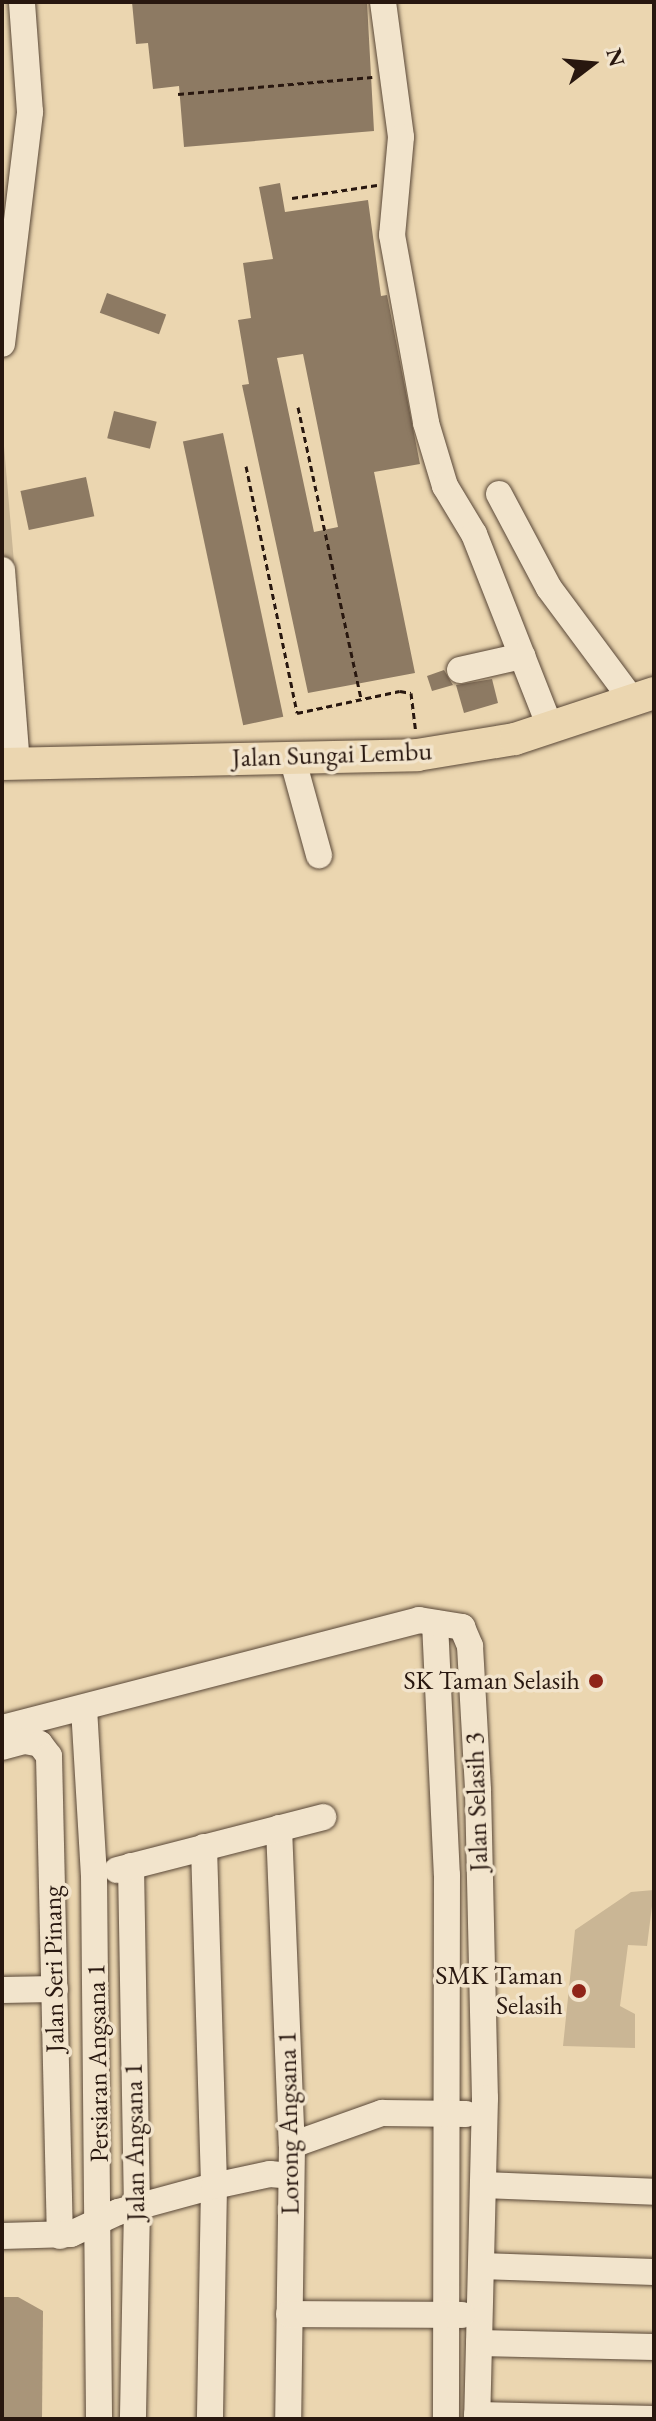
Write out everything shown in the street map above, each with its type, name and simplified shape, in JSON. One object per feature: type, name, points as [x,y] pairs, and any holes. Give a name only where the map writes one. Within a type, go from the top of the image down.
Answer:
[{"type":"main road","name":"Jalan Sungai Lembu","points":[[10,764],[417,755],[550,727],[643,697]]},
{"type":"street","points":[[2,344],[30,112],[22,2]]},
{"type":"street","points":[[383,2],[400,181],[392,235],[437,466],[474,534],[550,727]]},
{"type":"street","points":[[499,494],[549,588],[643,697]]},
{"type":"street","points":[[2,570],[10,764]]},
{"type":"street","points":[[460,670],[522,656]]},
{"type":"street","points":[[292,757],[319,855]]},
{"type":"street","points":[[2,1728],[419,1620],[435,1623]]},
{"type":"street","name":"Jalan Selasih 3","points":[[446,2419],[449,2114],[435,1623],[462,1627],[470,1646],[485,2114],[477,2417]]},
{"type":"street","name":"Persiaran Angsana 1","points":[[84,1708],[94,1875],[101,2221],[99,2419]]},
{"type":"street","name":"Jalan Seri Pinang","points":[[2,1747],[25,1741],[40,1744],[49,1756],[60,2236]]},
{"type":"street","points":[[94,1875],[323,1817]]},
{"type":"street","name":"Lorong Angsana 1","points":[[279,1828],[292,2145],[288,2419]]},
{"type":"street","points":[[204,1847],[214,2186],[210,2419]]},
{"type":"street","name":"Jalan Angsana 1","points":[[131,1866],[137,2207],[133,2419]]},
{"type":"street","points":[[2,1990],[55,1989]]},
{"type":"street","points":[[292,2145],[382,2113],[485,2114]]},
{"type":"street","points":[[2,2236],[60,2236],[137,2207],[214,2186],[270,2174],[291,2176]]},
{"type":"street","points":[[483,2185],[654,2192]]},
{"type":"street","points":[[481,2266],[654,2272]]},
{"type":"street","points":[[289,2314],[480,2315]]},
{"type":"street","points":[[479,2343],[654,2347]]},
{"type":"street","points":[[477,2417],[654,2419]]},
{"type":"path","points":[[178,94],[392,75]]},
{"type":"path","points":[[292,198],[400,181]]},
{"type":"path","points":[[298,407],[361,698]]},
{"type":"path","points":[[246,466],[297,713],[361,698],[411,693],[417,755]]},
{"type":"shaded area","points":[[2,423],[30,749],[2,750]]},
{"type":"shaded area","points":[[654,1890],[647,1946],[628,1945],[620,2006],[635,2014],[635,2048],[563,2046],[575,1930],[631,1892]]},
{"type":"shaded area","points":[[2,2297],[18,2297],[43,2311],[42,2419],[2,2419]]},
{"type":"building","points":[[132,2],[367,2],[374,131],[184,147],[179,86],[153,89],[148,43],[136,44]]},
{"type":"building","points":[[280,183],[285,212],[368,200],[381,296],[387,295],[420,464],[374,472],[415,673],[308,693],[242,385],[249,384],[238,320],[251,318],[243,263],[273,259],[259,187]],"holes":[[[303,354],[338,527],[314,532],[277,358]]]},
{"type":"building","points":[[107,293],[166,315],[159,334],[100,313]]},
{"type":"building","points":[[114,411],[157,422],[150,449],[107,438]]},
{"type":"building","points":[[223,433],[283,717],[243,725],[183,442]]},
{"type":"building","points":[[86,477],[94,516],[29,530],[20,491]]},
{"type":"building","points":[[444,670],[453,685],[432,691],[427,676]]},
{"type":"building","points":[[492,679],[498,703],[464,713],[456,685]]},
{"type":"place","name":"SK Taman Selasih","points":[[596,1681]]},
{"type":"place","name":"SMK Taman Selasih","points":[[579,1991]]}]
